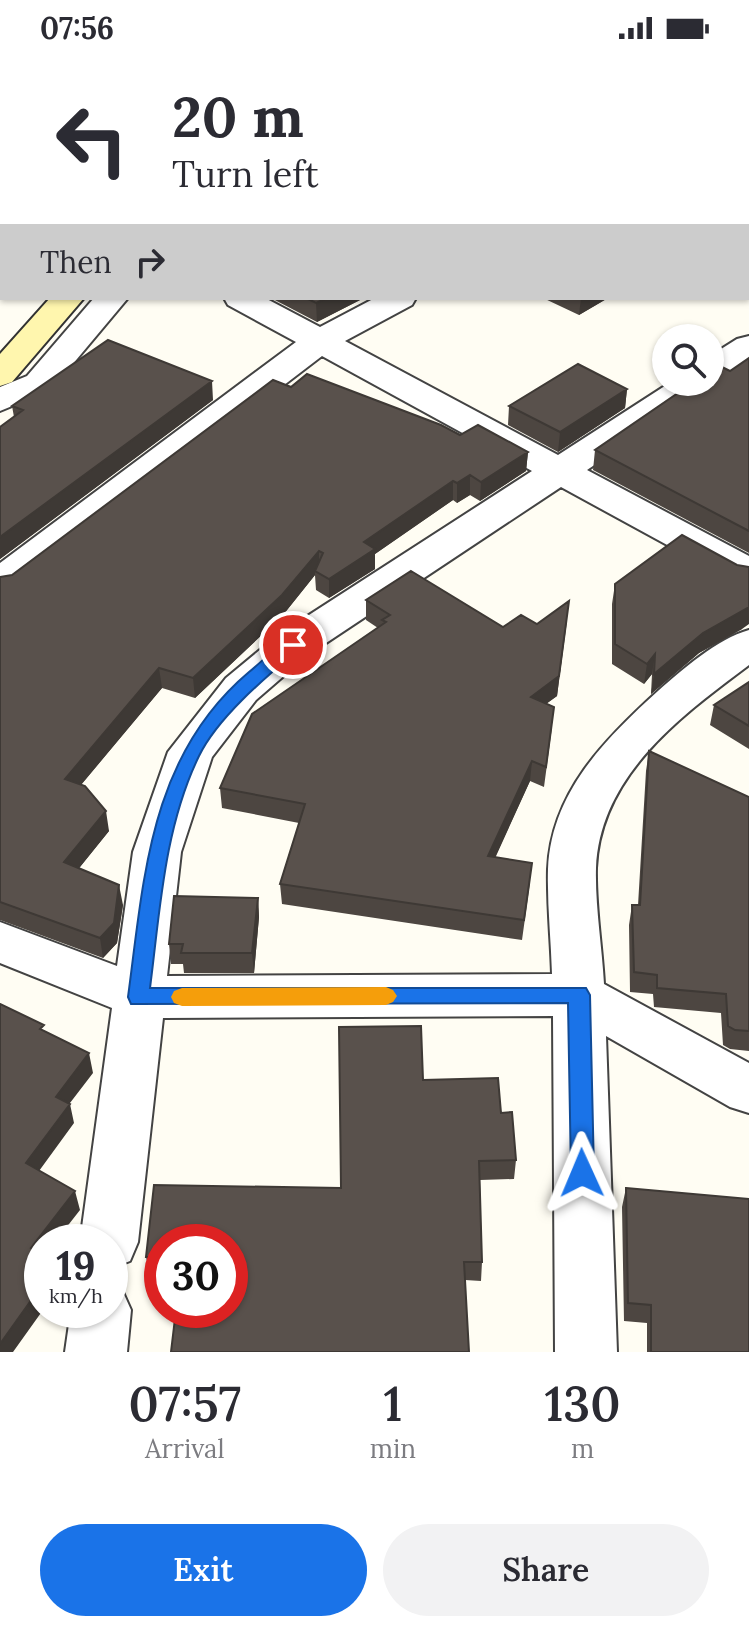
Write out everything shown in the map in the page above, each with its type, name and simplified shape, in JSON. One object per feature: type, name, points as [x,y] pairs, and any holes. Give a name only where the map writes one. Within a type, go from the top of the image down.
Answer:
[{"type":"street","points":[[0,375],[66,300]]},
{"type":"street","points":[[0,400],[39,383],[110,300]]},
{"type":"street","points":[[244,300],[749,573]]},
{"type":"street","points":[[0,583],[320,341],[396,300]]},
{"type":"street","points":[[724,363],[749,346]]},
{"type":"street","points":[[111,1224],[157,852],[191,752],[241,689],[293,645],[674,396]]},
{"type":"street","points":[[586,1352],[579,995],[572,867],[581,820],[601,778],[628,744],[684,692],[749,644]]},
{"type":"street","points":[[0,942],[139,997],[579,995],[749,1090]]},
{"type":"street","points":[[96,1352],[99,1328]]},
{"type":"building","points":[[108,340],[212,381],[0,537],[0,427],[23,410],[12,406]]},
{"type":"building","points":[[749,358],[749,531],[595,450],[674,396],[724,396],[724,368],[730,371]]},
{"type":"building","points":[[578,364],[627,389],[560,432],[509,406]]},
{"type":"building","points":[[307,374],[460,435],[478,425],[528,452],[481,482],[470,475],[457,483],[453,481],[364,542],[375,549],[329,579],[315,571],[323,553],[319,551],[282,595],[193,678],[159,668],[65,779],[85,786],[106,811],[64,862],[119,885],[114,923],[100,938],[0,902],[0,577],[12,575],[273,380],[291,387]]},
{"type":"building","points":[[682,535],[737,565],[749,567],[749,607],[703,633],[654,674],[655,654],[647,664],[615,644],[615,584]]},
{"type":"building","points":[[411,571],[503,627],[521,615],[537,624],[569,601],[559,676],[531,697],[554,707],[546,767],[532,761],[488,856],[532,863],[524,920],[280,884],[305,804],[220,788],[252,714],[386,622],[382,620],[390,615],[366,600]]},
{"type":"building","points":[[749,682],[749,726],[714,705]]},
{"type":"building","points":[[649,751],[749,797],[749,1031],[728,1026],[726,994],[657,988],[657,975],[634,972],[632,905],[640,905]]},
{"type":"building","points":[[174,896],[258,898],[252,953],[181,953],[183,944],[169,944]]},
{"type":"building","points":[[0,1004],[44,1025],[40,1029],[89,1053],[56,1097],[70,1104],[26,1163],[75,1191],[50,1224],[24,1224],[24,1310],[0,1344]]},
{"type":"building","points":[[421,1026],[423,1080],[498,1078],[501,1113],[512,1112],[516,1160],[479,1161],[482,1262],[464,1262],[469,1352],[171,1352],[174,1328],[248,1328],[248,1224],[150,1224],[154,1185],[341,1188],[339,1027]]},
{"type":"building","points":[[626,1188],[749,1199],[749,1352],[651,1352],[651,1305],[628,1303]]},
{"type":"slow traffic","points":[[182,997],[386,996]]},
{"type":"route","points":[[293,645],[241,689],[191,752],[157,852],[139,997],[579,995],[582,1173]]}]
